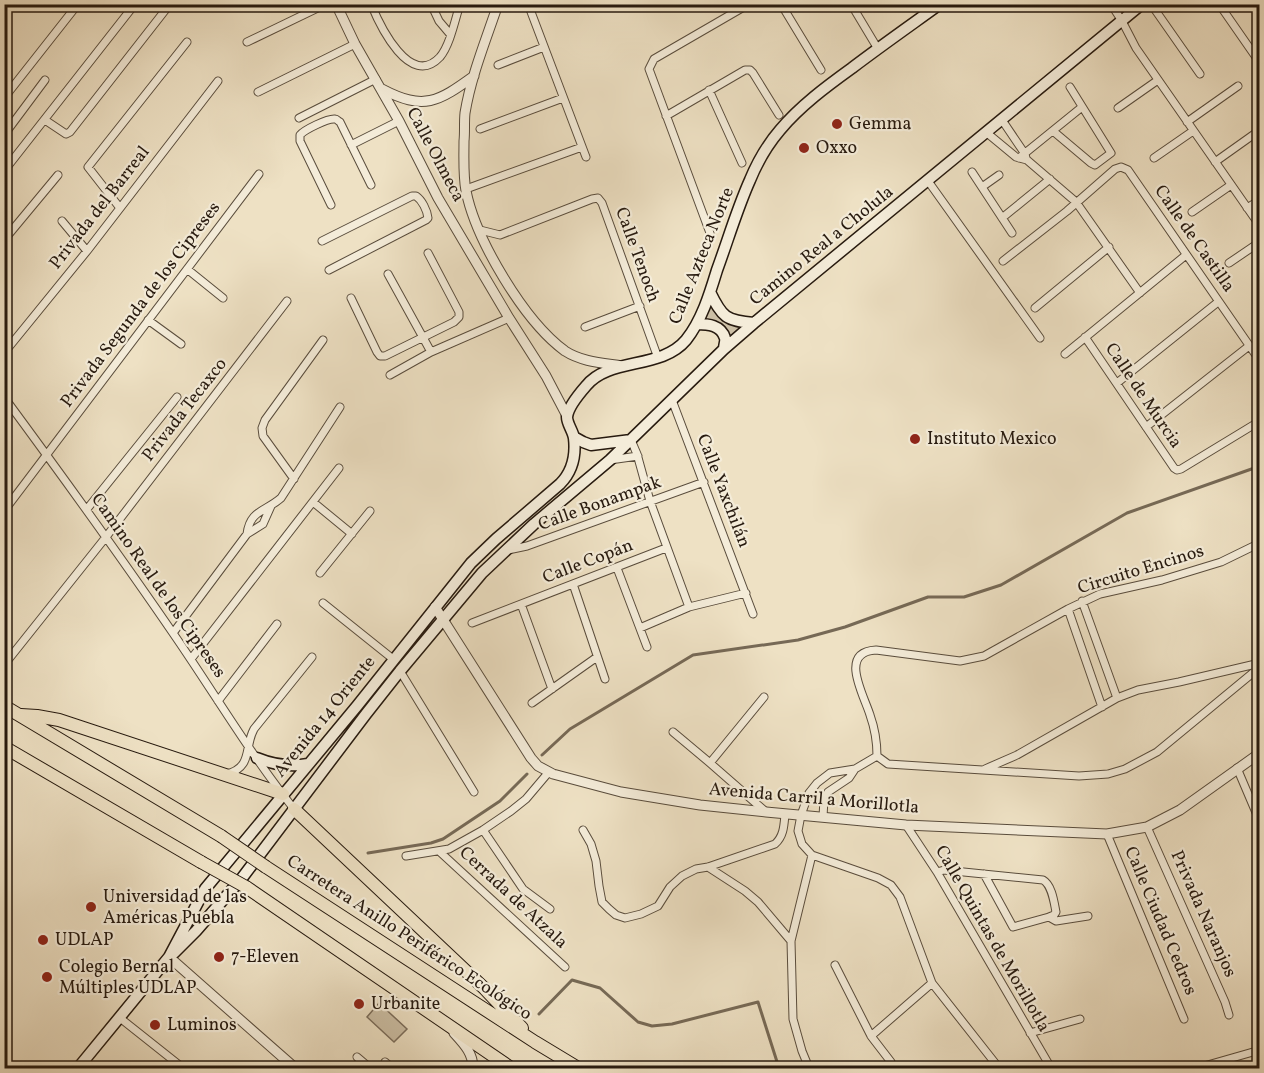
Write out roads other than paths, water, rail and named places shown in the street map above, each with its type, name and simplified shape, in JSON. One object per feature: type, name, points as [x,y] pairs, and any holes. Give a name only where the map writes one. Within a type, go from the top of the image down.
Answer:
[{"type":"highway","points":[[10,708],[59,720],[283,795]]},
{"type":"highway","name":"Carretera Anillo Periférico Ecológico","points":[[10,708],[221,836],[578,1068]]},
{"type":"highway","points":[[4,747],[246,887],[511,1068]]},
{"type":"highway","points":[[294,809],[485,989],[535,1042]]},
{"type":"main road","name":"Calle Azteca Norte","points":[[567,416],[570,407],[591,381],[608,371],[658,358],[681,346],[697,324],[750,179],[780,129],[832,82],[940,4]]},
{"type":"main road","name":"Camino Real a Cholula","points":[[534,524],[610,460],[724,349],[754,323],[1142,4]]},
{"type":"main road","points":[[710,292],[720,311],[728,318],[737,322],[754,323]]},
{"type":"main road","points":[[697,324],[709,324],[718,329],[725,338],[724,349]]},
{"type":"main road","points":[[567,416],[574,437],[583,442],[591,445],[631,440]]},
{"type":"main road","name":"Avenida 14 Oriente","points":[[78,1068],[169,957],[205,889],[357,706],[471,563],[560,484],[570,471],[574,437]]},
{"type":"main road","name":"Avenida 14 Oriente","points":[[169,957],[196,931],[242,878],[366,714],[482,573],[534,524]]},
{"type":"main road","points":[[357,706],[366,714]]},
{"type":"main road","points":[[257,758],[282,765],[308,764]]},
{"type":"street","points":[[4,11],[9,4]]},
{"type":"street","points":[[4,98],[78,4]]},
{"type":"street","points":[[4,171],[135,4]]},
{"type":"street","points":[[45,120],[66,134],[70,132],[170,4]]},
{"type":"street","points":[[247,42],[326,4]]},
{"type":"street","name":"Calle Olmeca","points":[[336,4],[438,198],[546,376],[567,416]]},
{"type":"street","points":[[371,4],[394,47],[406,60],[418,65],[428,65],[441,56],[460,4]]},
{"type":"street","points":[[430,4],[439,21],[450,34]]},
{"type":"street","points":[[498,4],[474,76],[465,115],[464,160],[466,189],[470,205],[492,256],[511,291],[543,330],[566,351],[584,360],[622,366]]},
{"type":"street","points":[[528,4],[586,157]]},
{"type":"street","points":[[710,233],[649,69],[654,59],[749,4]]},
{"type":"street","points":[[781,4],[821,70]]},
{"type":"street","points":[[852,4],[878,49]]},
{"type":"street","points":[[1111,4],[1136,48],[1260,226]]},
{"type":"street","points":[[1151,4],[1200,74]]},
{"type":"street","points":[[1219,4],[1260,63]]},
{"type":"street","points":[[1253,4],[1260,14]]},
{"type":"street","points":[[120,208],[88,167],[187,42]]},
{"type":"street","points":[[258,92],[356,44]]},
{"type":"street","points":[[498,65],[544,47]]},
{"type":"street","points":[[666,116],[745,70],[750,70],[779,115]]},
{"type":"street","points":[[382,89],[410,101],[431,101],[444,96],[474,76]]},
{"type":"street","points":[[299,118],[376,79]]},
{"type":"street","points":[[4,135],[45,80]]},
{"type":"street","points":[[1118,108],[1158,80]]},
{"type":"street","name":"Privada del Barreal","points":[[4,353],[87,251],[218,81]]},
{"type":"street","points":[[1187,122],[1238,86]]},
{"type":"street","points":[[1053,131],[1091,164],[1095,165],[1111,153],[1070,87]]},
{"type":"street","points":[[709,90],[742,163]]},
{"type":"street","points":[[480,129],[563,98]]},
{"type":"street","points":[[987,133],[1016,157],[1024,157],[1082,107]]},
{"type":"street","points":[[331,205],[300,141],[300,135],[304,131],[331,119],[340,122],[371,185]]},
{"type":"street","points":[[1002,120],[1018,143],[1024,157],[1076,202],[1140,292]]},
{"type":"street","points":[[351,145],[399,121]]},
{"type":"street","points":[[1215,162],[1260,130]]},
{"type":"street","points":[[1154,158],[1193,131]]},
{"type":"street","points":[[1009,151],[1018,143]]},
{"type":"street","points":[[466,189],[582,147]]},
{"type":"street","name":"Calle de Castilla","points":[[1076,202],[1115,169],[1121,167],[1128,170],[1260,361]]},
{"type":"street","points":[[972,172],[1012,233]]},
{"type":"street","name":"Privada Segunda de los Cipreses","points":[[4,511],[259,174]]},
{"type":"street","points":[[4,240],[58,175]]},
{"type":"street","points":[[982,187],[999,175]]},
{"type":"street","points":[[1002,218],[1050,179]]},
{"type":"street","points":[[928,181],[1040,338]]},
{"type":"street","points":[[1192,212],[1231,185]]},
{"type":"street","points":[[322,241],[412,196],[420,198],[428,214],[426,220],[329,270]]},
{"type":"street","points":[[423,206],[438,198]]},
{"type":"street","name":"Calle Tenoch","points":[[480,230],[500,236],[597,198],[602,203],[658,358]]},
{"type":"street","points":[[1247,208],[1260,200]]},
{"type":"street","points":[[1003,261],[1076,202]]},
{"type":"street","points":[[62,221],[87,251]]},
{"type":"street","points":[[1229,263],[1260,242]]},
{"type":"street","points":[[1035,308],[1109,247]]},
{"type":"street","points":[[351,298],[380,356],[385,356],[454,322],[459,317],[459,312],[428,253]]},
{"type":"street","points":[[1065,354],[1186,255]]},
{"type":"street","points":[[188,269],[223,298]]},
{"type":"street","points":[[388,274],[431,352]]},
{"type":"street","name":"Privada Tecaxco","points":[[4,665],[106,537],[287,301]]},
{"type":"street","points":[[1117,383],[1218,302]]},
{"type":"street","points":[[585,327],[640,306]]},
{"type":"street","points":[[390,375],[431,352],[509,318]]},
{"type":"street","points":[[148,320],[181,344]]},
{"type":"street","name":"Calle de Murcia","points":[[1085,337],[1177,470],[1260,420]]},
{"type":"street","points":[[294,479],[263,436],[262,428],[265,420],[323,340]]},
{"type":"street","points":[[1146,427],[1249,346]]},
{"type":"street","name":"Camino Real de los Cipreses","points":[[4,397],[87,509],[294,809]]},
{"type":"street","points":[[87,509],[177,397]]},
{"type":"street","name":"Calle Yaxchilán","points":[[672,400],[753,614]]},
{"type":"street","points":[[247,534],[252,517],[281,498],[340,407]]},
{"type":"street","points":[[631,440],[666,548],[689,607]]},
{"type":"street","points":[[610,460],[638,456]]},
{"type":"street","points":[[191,659],[339,468]]},
{"type":"street","name":"Calle Bonampak","points":[[505,551],[527,546],[704,482]]},
{"type":"street","points":[[313,502],[352,534]]},
{"type":"street","points":[[173,633],[247,534],[263,524],[271,506]]},
{"type":"street","points":[[321,573],[370,511]]},
{"type":"street","name":"Circuito Encinos","points":[[877,756],[877,739],[855,667],[857,659],[868,650],[960,661],[984,656],[1082,601],[1100,594],[1162,580],[1221,562],[1260,543]]},
{"type":"street","name":"Calle Copán","points":[[472,623],[666,548]]},
{"type":"street","points":[[617,568],[647,646]]},
{"type":"street","points":[[573,584],[605,679]]},
{"type":"street","points":[[640,628],[689,607],[746,593]]},
{"type":"street","points":[[1082,601],[1117,698]]},
{"type":"street","points":[[323,603],[393,659]]},
{"type":"street","points":[[520,604],[552,689]]},
{"type":"street","name":"Avenida Carril a Morillotla","points":[[435,607],[531,759],[538,766],[548,773],[621,792],[700,805],[906,825],[1107,834],[1147,827],[1180,810],[1260,753]]},
{"type":"street","points":[[1068,609],[1102,707]]},
{"type":"street","points":[[218,701],[278,624]]},
{"type":"street","points":[[225,775],[241,767],[247,757],[248,745],[254,729],[312,657]]},
{"type":"street","points":[[532,703],[597,657]]},
{"type":"street","points":[[982,770],[1017,755],[1117,698],[1138,690],[1260,665]]},
{"type":"street","points":[[999,1068],[932,983],[900,897],[891,885],[878,878],[812,855],[802,844],[798,831],[809,793],[830,773],[855,769],[877,756],[888,764],[1079,776],[1108,774],[1125,769],[1157,752],[1260,665]]},
{"type":"street","points":[[400,671],[474,792]]},
{"type":"street","points":[[711,763],[765,697]]},
{"type":"street","points":[[673,732],[766,812]]},
{"type":"street","points":[[1237,768],[1260,822]]},
{"type":"street","points":[[823,817],[824,799],[828,792],[849,778],[855,769]]},
{"type":"street","points":[[406,856],[449,849],[483,830],[526,799],[548,773]]},
{"type":"street","points":[[583,830],[591,844],[596,861],[602,902],[616,915],[625,918],[658,906],[670,887],[682,876],[696,869],[775,844],[782,835],[786,814]]},
{"type":"street","name":"Calle Quintas de Morillotla","points":[[906,825],[1051,1068]]},
{"type":"street","name":"Privada Naranjos","points":[[1147,827],[1229,1015]]},
{"type":"street","name":"Cerrada de Atzala","points":[[483,830],[522,889],[550,909]]},
{"type":"street","name":"Calle Ciudad Cedros","points":[[1107,834],[1184,1019]]},
{"type":"street","name":"Cerrada de Atzala","points":[[440,852],[565,967]]},
{"type":"street","points":[[809,1068],[793,1019],[791,940],[812,855]]},
{"type":"street","points":[[708,867],[746,891],[791,940]]},
{"type":"street","points":[[936,872],[944,870],[984,874],[1043,880],[1047,882],[1056,912],[1049,917],[1012,927],[984,874]]},
{"type":"street","points":[[1049,917],[1056,921],[1088,916]]},
{"type":"street","points":[[169,957],[295,1068]]},
{"type":"street","points":[[835,965],[871,1036],[893,1068]]},
{"type":"street","points":[[871,1036],[932,983]]},
{"type":"street","points":[[120,1018],[183,1068]]},
{"type":"street","points":[[1030,1033],[1080,1019]]},
{"type":"street","points":[[444,1023],[469,1052],[473,1068]]},
{"type":"street","points":[[1197,1068],[1260,1050]]},
{"type":"street","points":[[357,1057],[370,1068]]},
{"type":"street","points":[[385,1062],[392,1068]]},
{"type":"waterway","points":[[542,755],[570,729],[693,655],[798,640],[845,627],[928,597],[964,597],[1001,585],[1127,513],[1260,466]]},
{"type":"waterway","points":[[368,853],[443,839],[500,801],[527,774]]},
{"type":"waterway","points":[[539,1014],[572,980],[600,988],[638,1022],[652,1026],[672,1024],[758,1002],[779,1068]]},
{"type":"place","name":"Gemma","points":[[837,124]]},
{"type":"place","name":"Oxxo","points":[[804,148]]},
{"type":"place","name":"Instituto Mexico","points":[[915,439]]},
{"type":"place","name":"Universidad de las Américas Puebla","points":[[91,907]]},
{"type":"place","name":"UDLAP","points":[[43,940]]},
{"type":"place","name":"7-Eleven","points":[[219,957]]},
{"type":"place","name":"Colegio Bernal Múltiples UDLAP","points":[[47,977]]},
{"type":"place","name":"Urbanite","points":[[359,1004]]},
{"type":"place","name":"Luminos","points":[[155,1025]]}]
